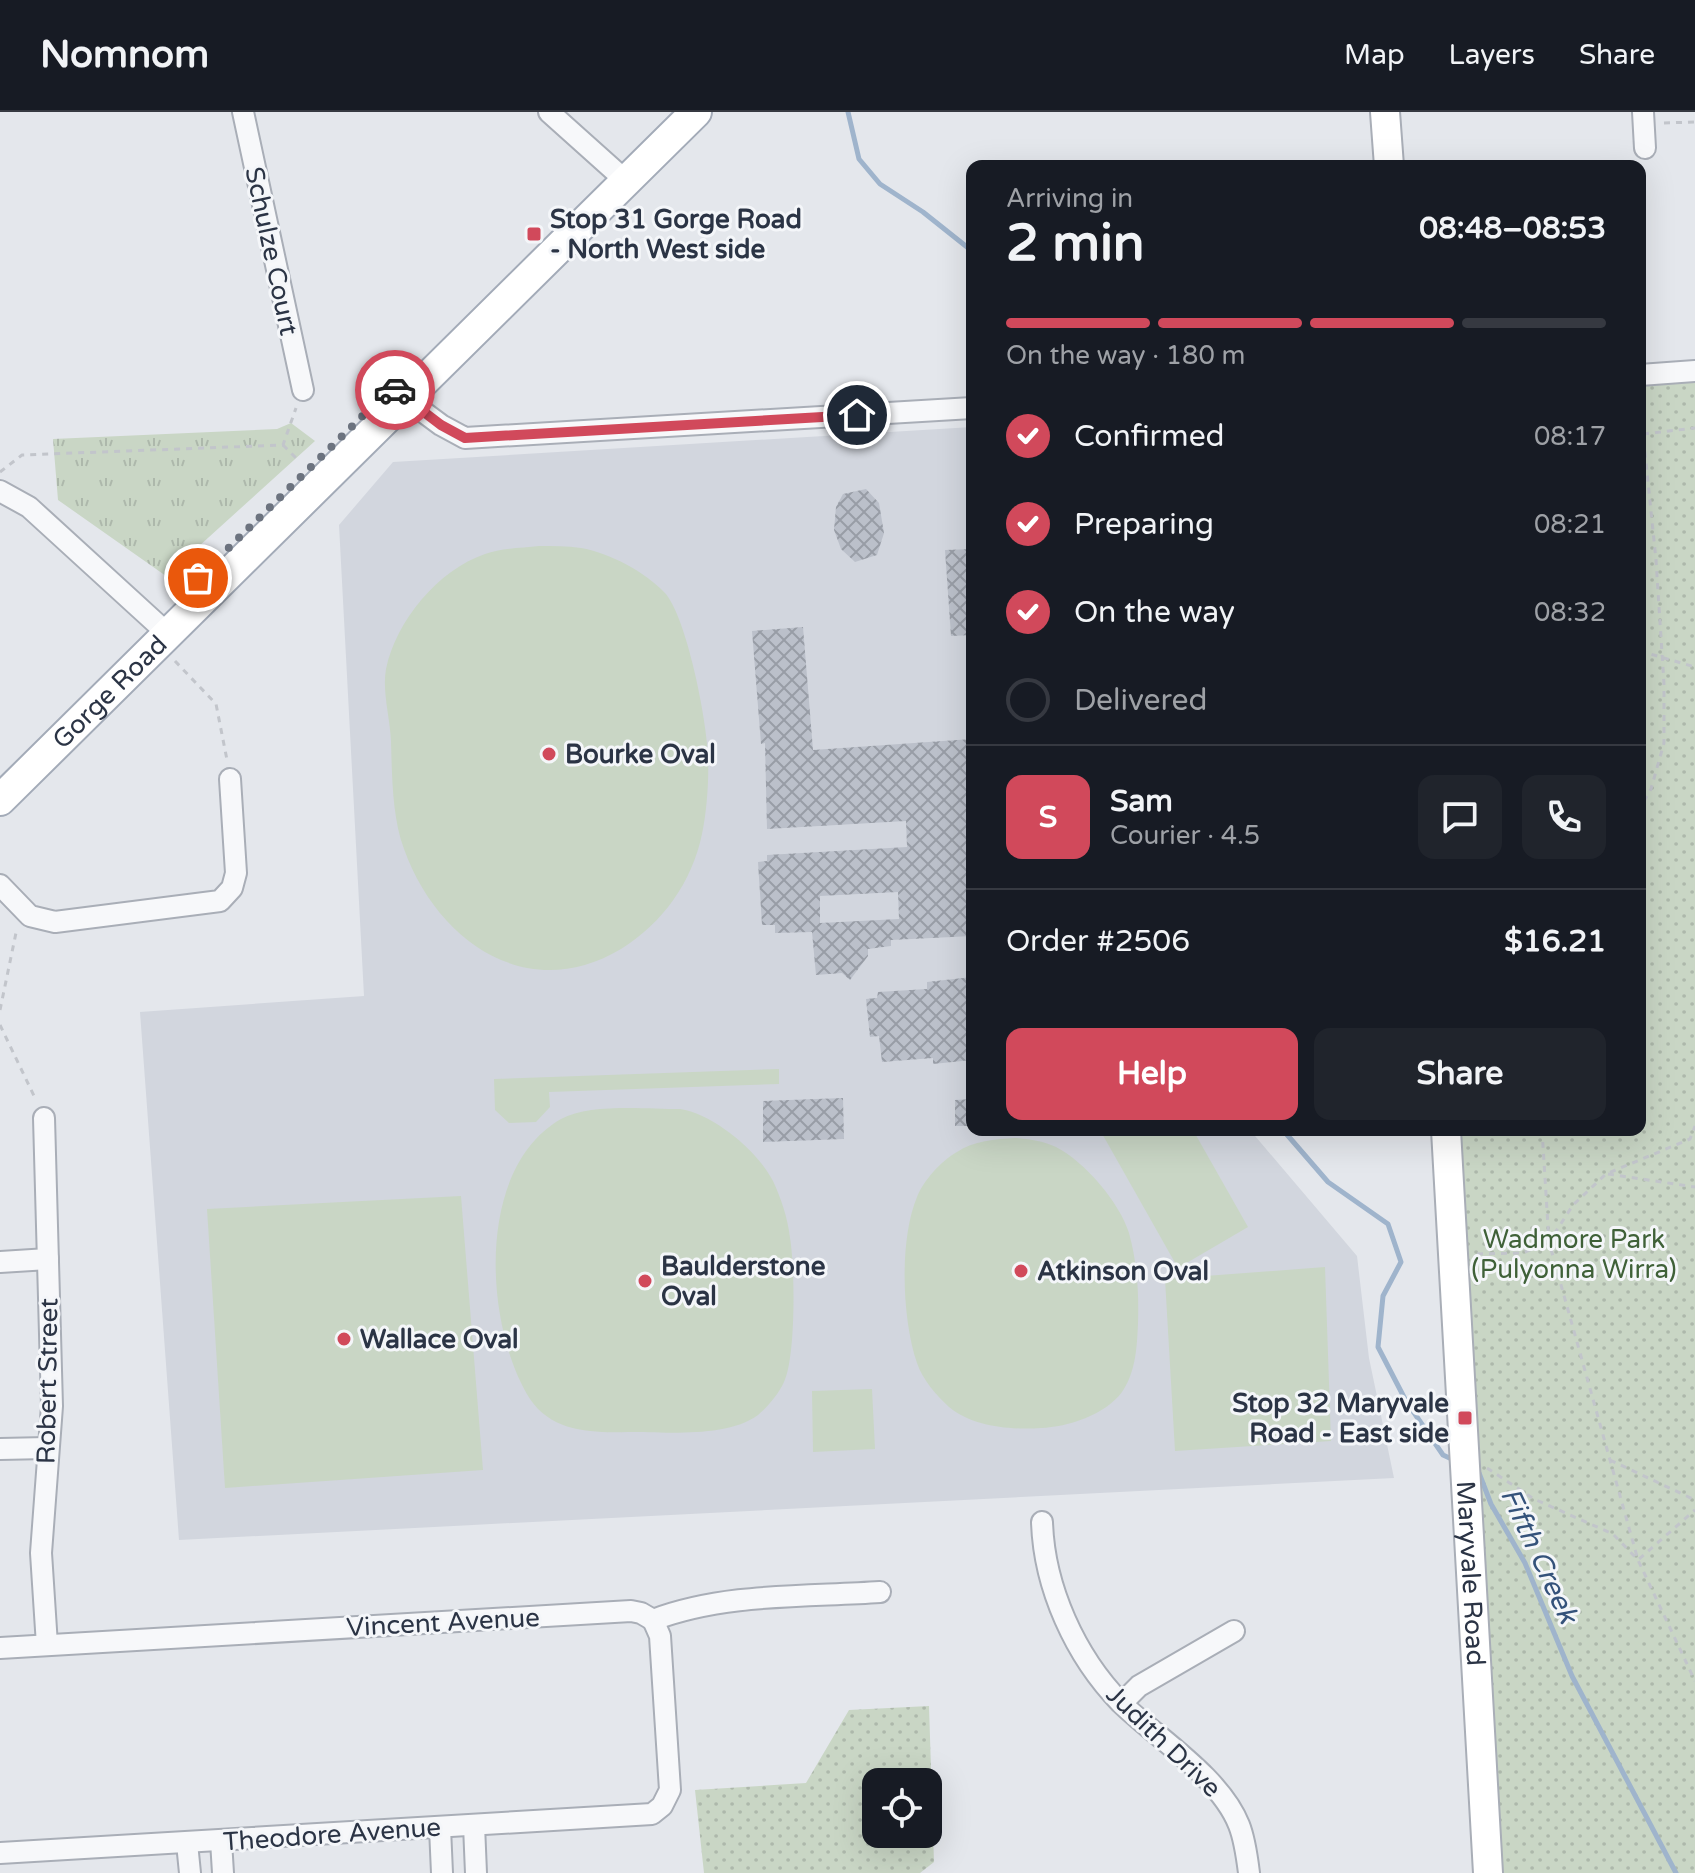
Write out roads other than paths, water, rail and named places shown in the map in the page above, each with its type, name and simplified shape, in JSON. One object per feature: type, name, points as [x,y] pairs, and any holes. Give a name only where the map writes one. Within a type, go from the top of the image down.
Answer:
[{"type":"main road","name":"Gorge Road","points":[[0,800],[160,633],[619,174],[670,112]]},
{"type":"main road","name":"Gorge Road","points":[[619,174],[696,112]]},
{"type":"main road","points":[[1385,112],[1389,160]]},
{"type":"main road","name":"Gorge Road","points":[[0,778],[160,633]]},
{"type":"main road","name":"Maryvale Road","points":[[1446,1136],[1488,1873]]},
{"type":"street","name":"Schulze Court","points":[[243,112],[303,390]]},
{"type":"street","points":[[549,112],[619,174]]},
{"type":"street","points":[[1644,118],[1645,148]]},
{"type":"street","points":[[1646,375],[1695,371]]},
{"type":"street","points":[[399,394],[441,425],[465,438],[966,408]]},
{"type":"street","points":[[0,491],[29,507],[160,633]]},
{"type":"street","points":[[0,885],[21,909],[42,921],[55,922],[220,901],[232,888],[236,873],[230,779]]},
{"type":"street","name":"Robert Street","points":[[44,1118],[52,1406],[41,1553],[47,1645]]},
{"type":"street","points":[[0,1262],[48,1259]]},
{"type":"street","points":[[0,1449],[47,1448]]},
{"type":"street","name":"Judith Drive","points":[[1042,1522],[1048,1572],[1070,1630],[1104,1685],[1172,1750],[1206,1776],[1226,1803],[1239,1824],[1249,1873]]},
{"type":"street","points":[[653,1620],[681,1609],[725,1602],[880,1592]]},
{"type":"street","name":"Vincent Avenue","points":[[0,1648],[631,1611],[653,1620]]},
{"type":"street","name":"Theodore Avenue","points":[[0,1853],[652,1814],[662,1806],[670,1790],[660,1636],[653,1620]]},
{"type":"street","points":[[1122,1703],[1139,1686],[1234,1631]]},
{"type":"street","points":[[474,1825],[476,1873]]},
{"type":"street","points":[[440,1828],[442,1873]]},
{"type":"street","points":[[221,1841],[223,1873]]},
{"type":"street","points":[[187,1843],[190,1873]]},
{"type":"waterway","name":"Fifth Creek","points":[[848,112],[859,159],[880,184],[923,212],[966,246]]},
{"type":"waterway","name":"Fifth Creek","points":[[1288,1136],[1328,1182],[1388,1224],[1401,1262],[1383,1296],[1378,1347],[1406,1401],[1443,1455],[1456,1461]]},
{"type":"waterway","name":"Fifth Creek","points":[[1475,1471],[1479,1473],[1491,1504],[1525,1563],[1572,1676],[1676,1873]]},
{"type":"place","name":"Stop 31 Gorge Road - North West side","points":[[534,234]]},
{"type":"place","name":"Bourke Oval","points":[[549,754]]},
{"type":"place","name":"Atkinson Oval","points":[[1021,1271]]},
{"type":"place","name":"Baulderstone Oval","points":[[645,1281]]},
{"type":"place","name":"Wallace Oval","points":[[344,1339]]},
{"type":"place","name":"Stop 32 Maryvale Road - East side","points":[[1465,1418]]},
{"type":"park label","name":"Wadmore Park (Pulyonna Wirra)","points":[[1574,1254]]}]
